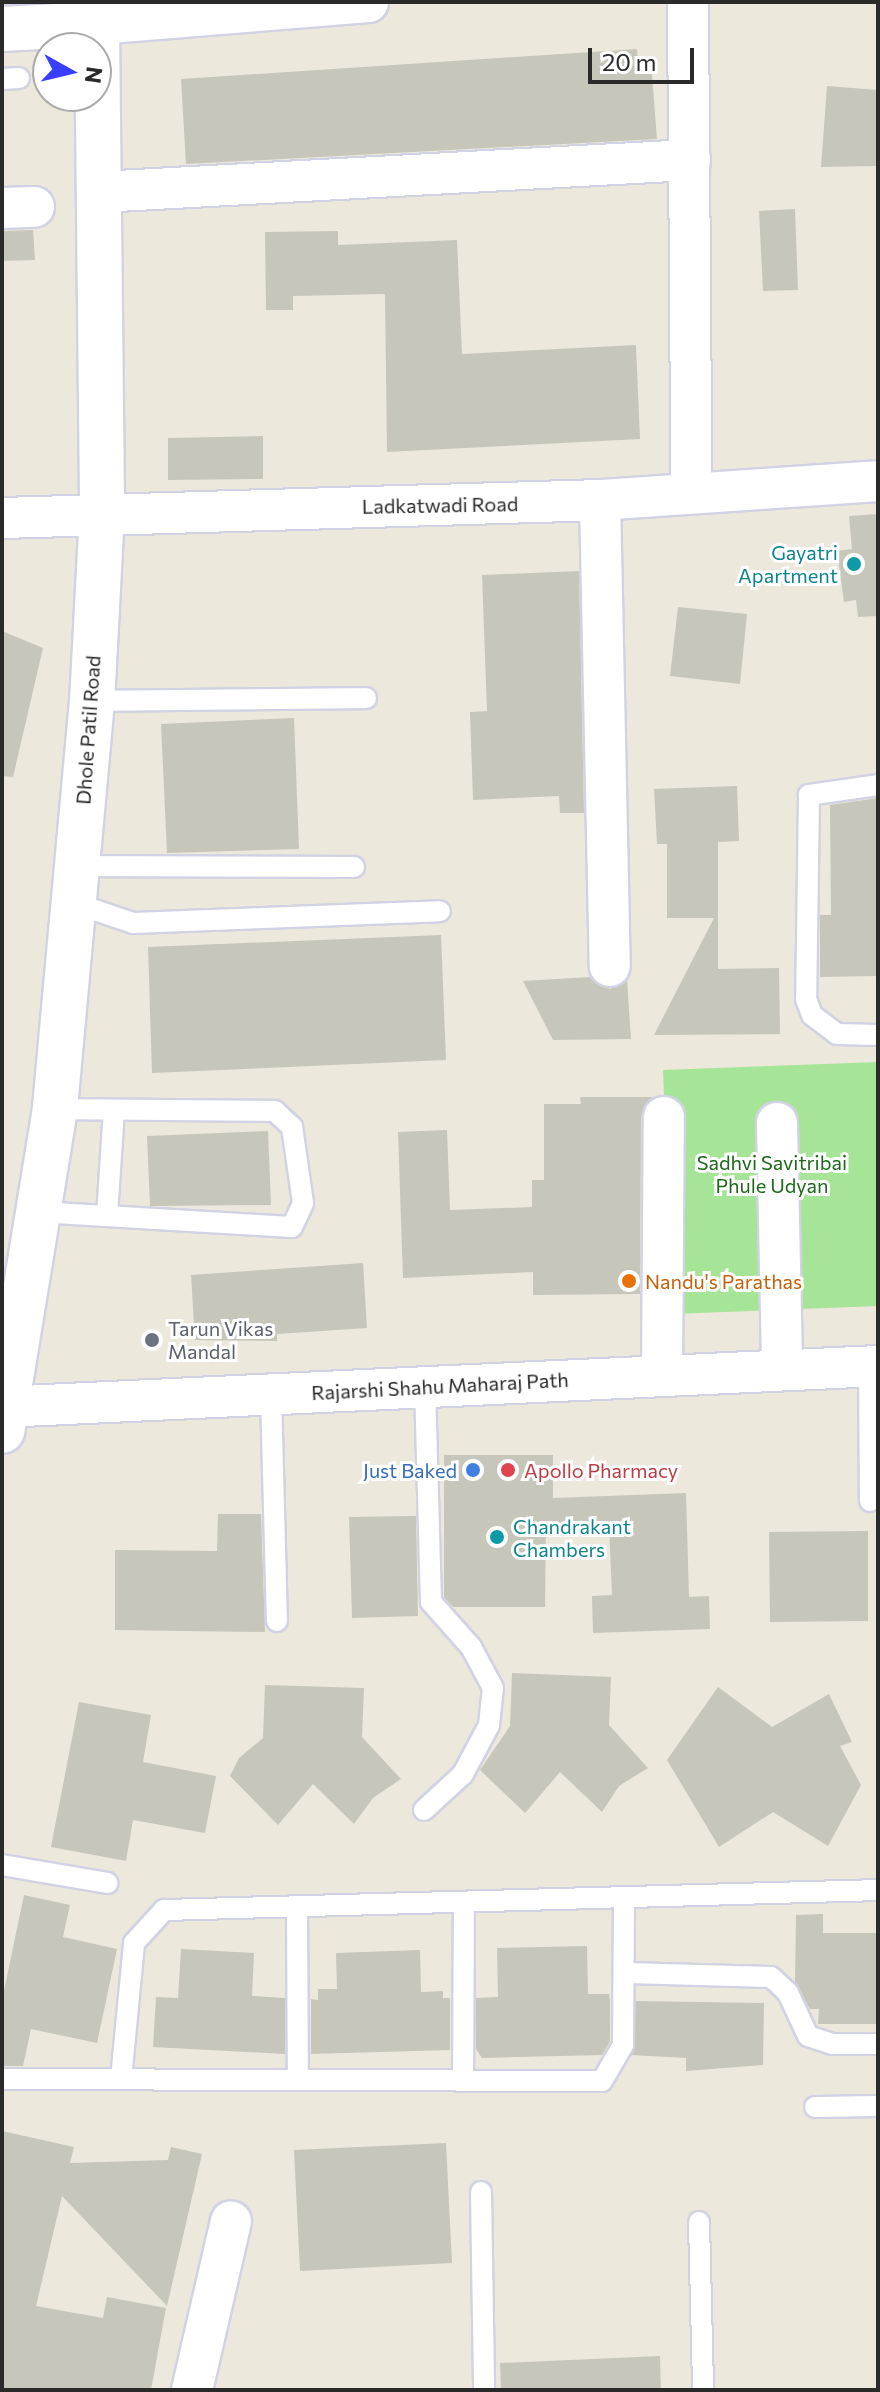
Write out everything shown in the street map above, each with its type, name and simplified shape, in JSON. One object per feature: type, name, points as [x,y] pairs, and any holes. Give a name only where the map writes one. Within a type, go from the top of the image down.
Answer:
[{"type":"street","points":[[2,29],[96,13],[368,2]]},
{"type":"street","points":[[688,2],[691,493]]},
{"type":"street","name":"Dhole Patil Road","points":[[3,1415],[55,1109],[92,701],[102,512],[96,13]]},
{"type":"street","points":[[99,192],[690,160]]},
{"type":"street","name":"Ladkatwadi Road","points":[[2,518],[102,512],[600,500],[878,481]]},
{"type":"street","points":[[600,500],[610,966]]},
{"type":"street","points":[[662,1376],[664,1117]]},
{"type":"street","points":[[777,1123],[782,1370]]},
{"type":"street","name":"Rajarshi Shahu Maharaj Path","points":[[3,1415],[271,1394],[874,1366]]},
{"type":"street","points":[[192,2390],[231,2221]]},
{"type":"lane","points":[[92,701],[366,698]]},
{"type":"lane","points":[[878,785],[809,795],[806,999],[812,1015],[837,1034],[878,1035]]},
{"type":"lane","points":[[76,884],[354,867]]},
{"type":"lane","points":[[76,884],[133,923],[440,911]]},
{"type":"lane","points":[[38,1212],[292,1227],[303,1203],[292,1127],[275,1111],[55,1109]]},
{"type":"lane","points":[[107,1215],[114,1110]]},
{"type":"lane","points":[[870,1501],[874,1366]]},
{"type":"lane","points":[[424,1810],[463,1774],[489,1725],[493,1688],[471,1647],[431,1602],[425,1387]]},
{"type":"lane","points":[[271,1394],[277,1621]]},
{"type":"lane","points":[[2,1865],[107,1883]]},
{"type":"lane","points":[[121,2079],[134,1943],[144,1925],[164,1910],[878,1890]]},
{"type":"lane","points":[[2,2079],[602,2081],[623,2045],[627,1973],[624,1898]]},
{"type":"lane","points":[[463,2081],[464,1902]]},
{"type":"lane","points":[[297,1907],[298,2080]]},
{"type":"lane","points":[[627,1973],[771,1977],[788,1993],[808,2036],[832,2044],[878,2044]]},
{"type":"lane","points":[[815,2107],[878,2106]]},
{"type":"lane","points":[[481,2192],[484,2390]]},
{"type":"lane","points":[[699,2222],[703,2390]]},
{"type":"green space","name":"Sadhvi Savitribai Phule Udyan","points":[[878,1062],[878,1306],[672,1314],[663,1070]]},
{"type":"building","points":[[637,49],[638,63],[651,62],[657,139],[186,164],[181,79]]},
{"type":"building","points":[[827,86],[878,90],[878,166],[821,167]]},
{"type":"building","points":[[795,209],[798,290],[763,291],[759,211]]},
{"type":"building","points":[[33,230],[35,260],[2,261],[2,231]]},
{"type":"building","points":[[338,231],[338,245],[457,240],[462,354],[636,345],[640,439],[387,452],[385,294],[293,296],[293,310],[266,310],[265,232]]},
{"type":"building","points":[[263,436],[263,479],[168,480],[168,438]]},
{"type":"building","name":"Gayatri Apartment","points":[[878,514],[878,616],[858,617],[856,600],[844,602],[837,551],[852,549],[849,516]]},
{"type":"building","points":[[579,571],[584,813],[560,813],[559,796],[473,800],[470,712],[487,711],[482,575]]},
{"type":"building","points":[[678,607],[747,614],[740,684],[670,676]]},
{"type":"building","points":[[2,631],[43,648],[13,777],[2,776]]},
{"type":"building","points":[[294,718],[299,849],[167,853],[161,724]]},
{"type":"building","points":[[737,786],[739,841],[718,842],[718,969],[779,968],[780,1034],[654,1035],[714,918],[667,918],[667,844],[657,844],[654,789]]},
{"type":"building","points":[[878,798],[878,976],[820,977],[820,915],[831,915],[830,805]]},
{"type":"building","points":[[441,935],[446,1060],[152,1073],[148,947]]},
{"type":"building","points":[[590,977],[610,989],[627,980],[631,1039],[553,1040],[523,981]]},
{"type":"building","points":[[580,1097],[652,1097],[641,1117],[640,1294],[533,1295],[533,1272],[403,1278],[398,1132],[447,1130],[450,1210],[532,1207],[532,1180],[544,1180],[544,1104],[581,1104]]},
{"type":"building","points":[[268,1131],[271,1205],[150,1206],[147,1136]]},
{"type":"building","points":[[363,1263],[367,1328],[277,1334],[277,1341],[195,1340],[191,1275]]},
{"type":"building","points":[[444,1455],[553,1455],[553,1498],[686,1493],[689,1597],[709,1596],[710,1629],[593,1633],[592,1596],[612,1595],[609,1524],[546,1526],[545,1607],[453,1607],[444,1597]]},
{"type":"building","points":[[218,1514],[261,1514],[265,1632],[115,1630],[115,1550],[217,1551]]},
{"type":"building","points":[[416,1516],[418,1616],[352,1618],[349,1517]]},
{"type":"building","points":[[868,1531],[868,1621],[770,1622],[769,1532]]},
{"type":"building","points":[[512,1673],[611,1677],[609,1725],[648,1768],[619,1786],[602,1812],[560,1772],[525,1813],[480,1770],[510,1726]]},
{"type":"building","points":[[265,1685],[364,1688],[362,1737],[401,1779],[373,1798],[354,1824],[313,1784],[278,1825],[230,1776],[239,1758],[263,1738]]},
{"type":"building","points":[[718,1687],[772,1727],[829,1694],[852,1742],[840,1746],[861,1785],[828,1846],[773,1812],[719,1847],[667,1760]]},
{"type":"building","points":[[79,1702],[151,1715],[143,1762],[216,1776],[205,1833],[133,1820],[126,1861],[51,1847]]},
{"type":"building","points":[[24,1895],[70,1905],[63,1937],[117,1949],[97,2043],[31,2029],[23,2066],[2,2066],[2,2000]]},
{"type":"building","points":[[823,1914],[823,1933],[878,1933],[878,2024],[818,2024],[819,2009],[810,2009],[795,1982],[796,1915]]},
{"type":"building","points":[[587,1946],[588,1994],[609,1994],[610,2001],[610,2041],[602,2055],[482,2058],[476,2049],[476,1998],[498,1997],[497,1948]]},
{"type":"building","points":[[181,1949],[254,1953],[252,1996],[285,1998],[285,2054],[153,2047],[156,1997],[178,1998]]},
{"type":"building","points":[[420,1950],[421,1992],[443,1991],[443,1998],[450,1998],[450,2050],[311,2054],[311,1999],[318,2000],[318,1989],[337,1989],[336,1953]]},
{"type":"building","points":[[636,2001],[764,2003],[763,2065],[686,2071],[686,2058],[632,2055]]},
{"type":"building","points":[[2,2131],[74,2147],[70,2163],[168,2160],[171,2147],[202,2154],[167,2306],[62,2196],[36,2306],[103,2318],[107,2297],[166,2308],[151,2390],[2,2390]]},
{"type":"building","points":[[446,2143],[452,2263],[300,2271],[294,2150]]},
{"type":"building","points":[[660,2356],[661,2390],[501,2390],[500,2363]]},
{"type":"place","name":"Gayatri Apartment","points":[[854,564]]},
{"type":"place","name":"Nandu's Parathas","points":[[629,1281]]},
{"type":"place","name":"Tarun Vikas Mandal","points":[[152,1340]]},
{"type":"place","name":"Just Baked","points":[[473,1470]]},
{"type":"place","name":"Apollo Pharmacy","points":[[508,1470]]},
{"type":"place","name":"Chandrakant Chambers","points":[[497,1537]]}]
